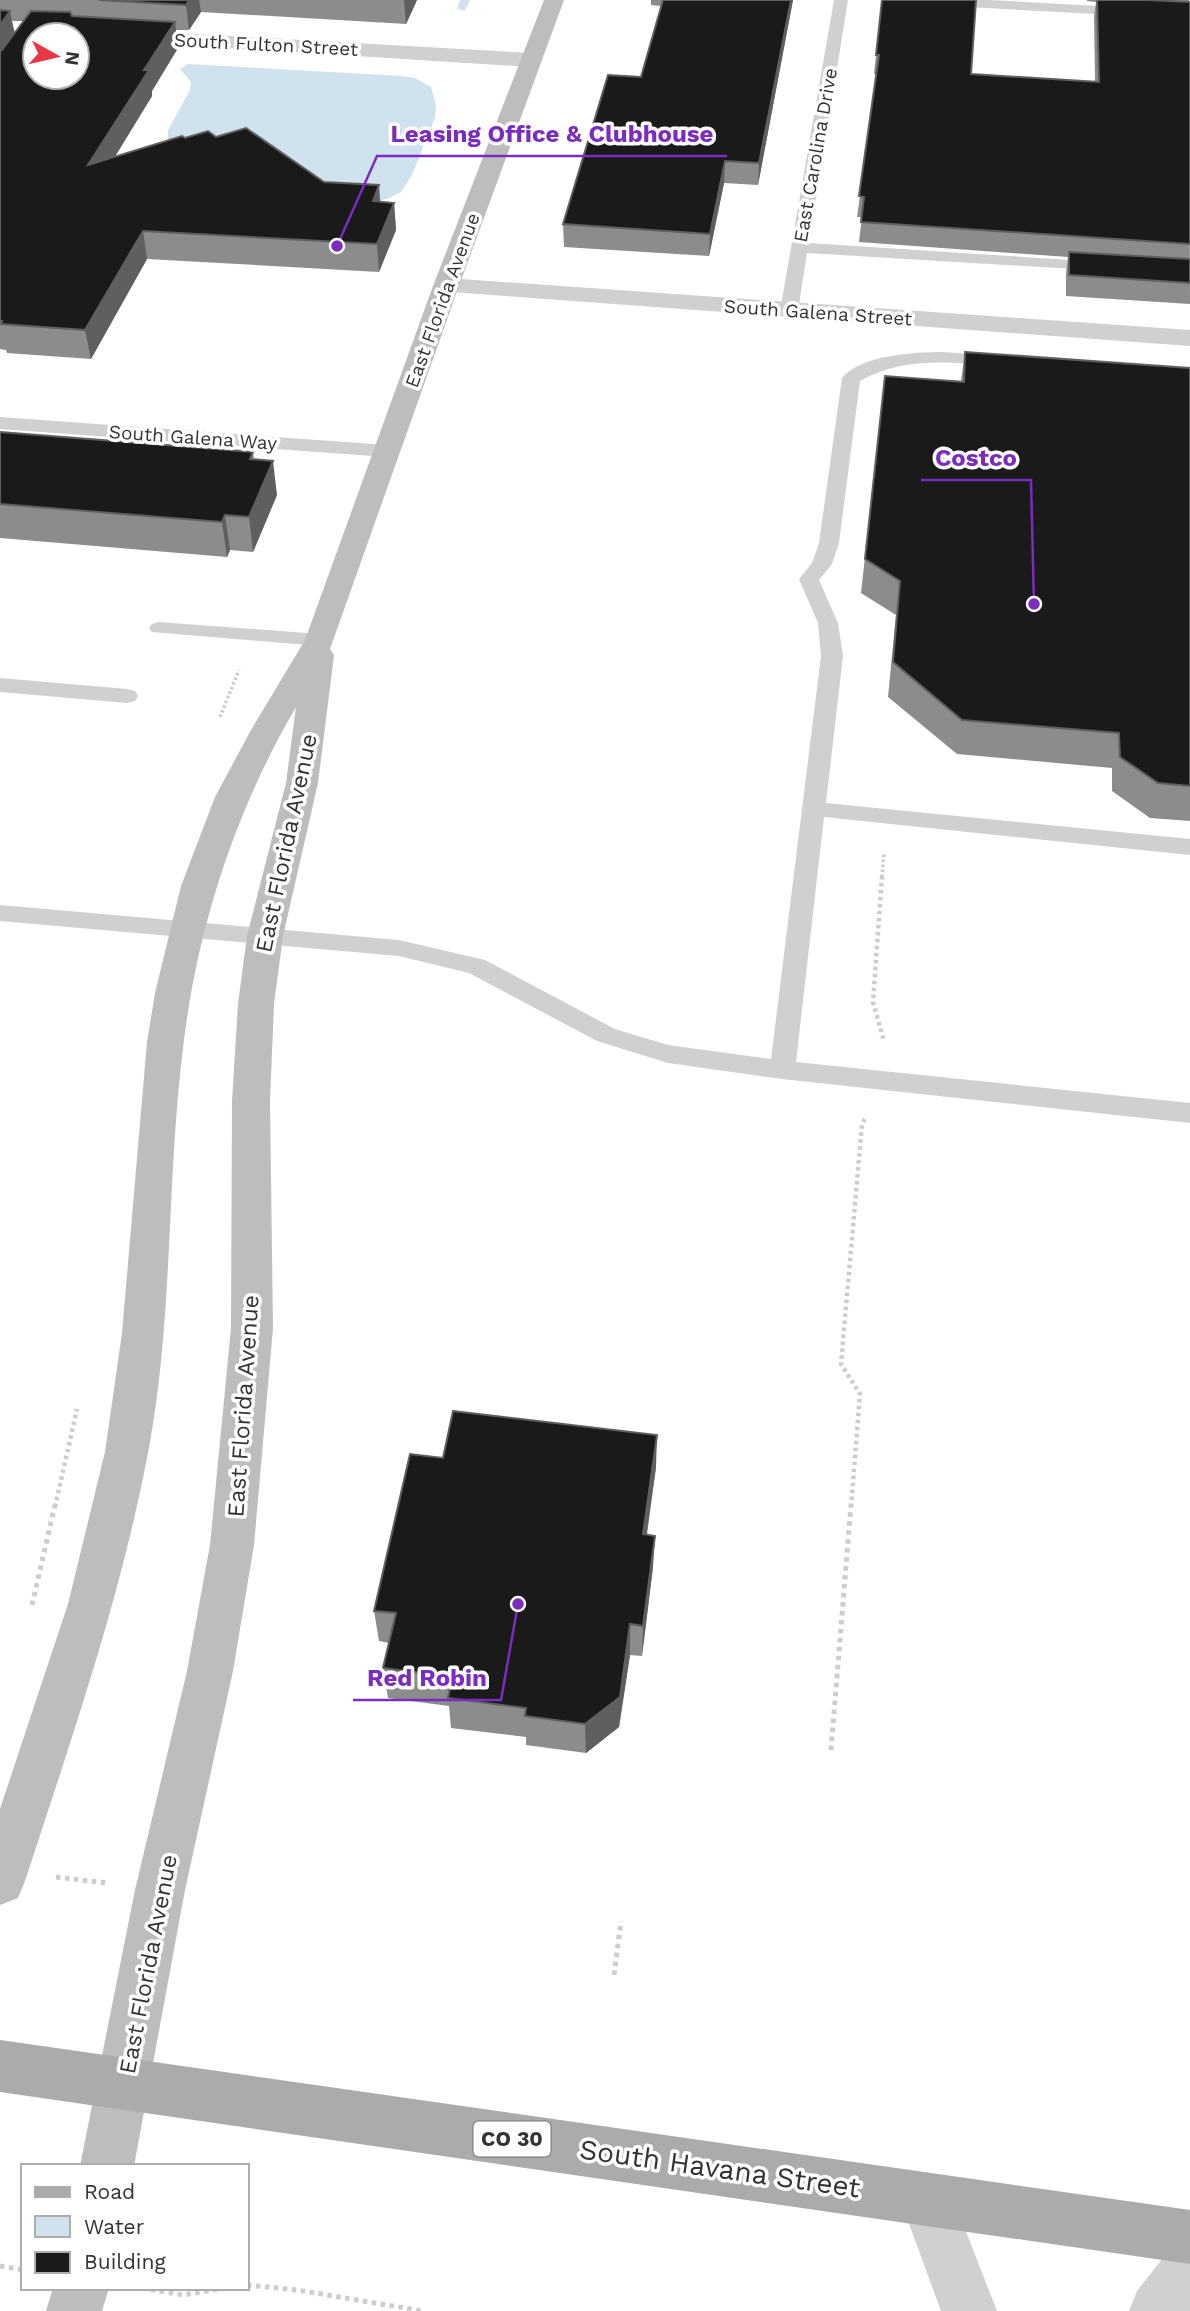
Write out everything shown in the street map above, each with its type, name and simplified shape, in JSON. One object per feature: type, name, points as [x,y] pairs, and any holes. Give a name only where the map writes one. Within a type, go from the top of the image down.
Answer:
[{"type":"main road","name":"East Florida Avenue","points":[[2,1876],[91,1604],[127,1452],[143,1333],[165,1042],[187,931],[208,856],[232,797],[267,730],[320,640],[446,286],[554,0]]},
{"type":"main road","name":"East Florida Avenue","points":[[107,2164],[125,2085],[160,1890],[209,1671],[232,1545],[251,1328],[253,1038],[265,936],[302,783],[320,640]]},
{"type":"main road","name":"South Havana Street","points":[[0,2066],[1190,2237]]},
{"type":"main road","points":[[75,2311],[80,2290]]},
{"type":"street","name":"South Fulton Street","points":[[100,34],[531,60]]},
{"type":"street","name":"South Galena Street","points":[[446,286],[1190,338]]},
{"type":"street","points":[[927,2199],[969,2311]]},
{"type":"street","points":[[1157,2311],[1190,2269]]},
{"type":"lane","name":"East Carolina Drive","points":[[789,311],[841,0]]},
{"type":"lane","points":[[910,0],[1190,15]]},
{"type":"lane","points":[[799,247],[1124,269]]},
{"type":"lane","points":[[782,1070],[815,809],[832,643],[828,623],[808,579],[822,564],[829,543],[851,378],[872,367],[908,358],[932,356],[1015,362]]},
{"type":"lane","name":"South Galena Way","points":[[0,423],[387,451]]},
{"type":"lane","points":[[159,628],[320,640]]},
{"type":"lane","points":[[0,685],[127,696]]},
{"type":"lane","points":[[815,809],[1190,847]]},
{"type":"lane","points":[[0,912],[187,931],[399,948],[451,958],[500,977],[587,1026],[630,1044],[691,1059],[1190,1113]]},
{"type":"path","points":[[885,841],[873,1002],[886,1049]]},
{"type":"path","points":[[831,1750],[860,1394],[841,1364],[862,1124],[871,1110]]},
{"type":"path","points":[[2,1876],[160,1890]]},
{"type":"path","points":[[614,1975],[621,1920]]},
{"type":"path","points":[[0,2266],[21,2270]]},
{"type":"path","points":[[248,2285],[297,2290],[423,2311]]},
{"type":"path","points":[[154,2290],[184,2295],[213,2290]]},
{"type":"water","points":[[188,64],[415,78],[431,87],[436,105],[435,118],[412,175],[401,192],[375,201],[168,141],[168,130],[190,90],[191,82],[180,69]]},
{"type":"building","points":[[99,0],[189,0],[186,5]]},
{"type":"building","points":[[663,0],[791,0],[759,163],[725,161],[710,234],[563,224],[608,75],[641,77]]},
{"type":"building","points":[[882,0],[976,0],[971,74],[1099,82],[1097,0],[1190,2],[1190,244],[861,222],[864,197],[859,196],[879,55],[876,55]]},
{"type":"building","points":[[0,10],[10,11],[0,25]]},
{"type":"building","points":[[31,11],[175,22],[144,70],[149,70],[88,165],[182,136],[185,138],[208,131],[216,137],[246,128],[324,182],[379,185],[373,201],[394,203],[377,244],[143,231],[85,330],[1,324],[0,51],[21,24],[21,91],[91,91],[91,21],[24,21]]},
{"type":"building","points":[[1069,252],[1190,259],[1190,283],[1069,275]]},
{"type":"building","points":[[965,352],[1190,368],[1190,786],[1158,783],[1120,757],[1119,733],[962,720],[893,662],[900,581],[865,559],[885,376],[964,382]]},
{"type":"building","points":[[0,432],[253,452],[250,459],[273,461],[249,517],[225,515],[222,522],[0,504]]},
{"type":"building","points":[[453,1411],[657,1435],[643,1534],[655,1536],[643,1626],[630,1624],[620,1697],[585,1724],[525,1716],[526,1708],[448,1698],[452,1677],[383,1668],[396,1613],[374,1611],[410,1454],[443,1458]]},
{"type":"waterway","points":[[462,9],[465,0]]},
{"type":"place","name":"Leasing Office & Clubhouse","points":[[337,246]]},
{"type":"place","name":"Costco","points":[[1034,604]]},
{"type":"place","name":"Red Robin","points":[[518,1604]]}]
